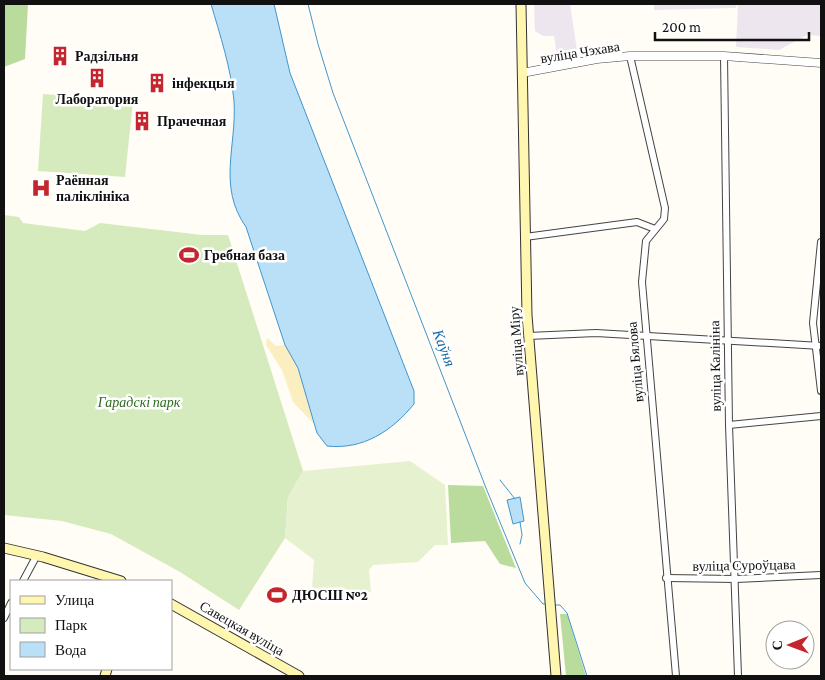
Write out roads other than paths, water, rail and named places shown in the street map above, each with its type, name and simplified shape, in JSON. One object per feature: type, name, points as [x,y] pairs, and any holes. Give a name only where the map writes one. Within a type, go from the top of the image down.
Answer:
[{"type":"main road","name":"вуліца Міру","points":[[521,4],[528,336],[556,676]]},
{"type":"main road","points":[[4,548],[37,555],[118,580]]},
{"type":"main road","name":"Савецкая вуліца","points":[[172,605],[298,676]]},
{"type":"street","name":"вуліца Чэхава","points":[[522,73],[597,59],[630,56],[724,56],[821,63]]},
{"type":"street","name":"вуліца Бялова","points":[[630,56],[664,208],[664,219],[646,241],[643,251],[642,282],[645,336],[676,676]]},
{"type":"street","name":"вуліца Калініна","points":[[724,56],[727,339],[738,676]]},
{"type":"street","points":[[525,237],[637,222],[655,228]]},
{"type":"street","points":[[821,242],[813,323],[819,346],[821,390]]},
{"type":"street","points":[[528,336],[596,333],[727,339],[819,346]]},
{"type":"street","points":[[729,425],[821,416]]},
{"type":"street","points":[[24,580],[37,555]]},
{"type":"street","name":"вуліца Суроўцава","points":[[666,578],[821,575]]},
{"type":"street","points":[[4,618],[10,605]]},
{"type":"water","points":[[211,4],[274,4],[290,73],[414,391],[414,404],[405,414],[376,437],[365,442],[353,445],[327,446],[317,433],[298,368],[285,345],[246,227],[237,212],[230,181],[234,118],[233,89],[225,52]]},
{"type":"water","points":[[520,497],[524,521],[513,524],[507,500]]},
{"type":"waterway","name":"Каўня","points":[[308,4],[333,93],[486,488],[525,583],[543,604],[546,604]]},
{"type":"waterway","points":[[500,480],[515,499]]},
{"type":"waterway","points":[[520,522],[522,535],[520,544]]},
{"type":"waterway","name":"Каўня","points":[[555,605],[560,605],[567,613],[587,676]]},
{"type":"place","name":"Радзільня","points":[[60,56]]},
{"type":"place","name":"Лаборатория","points":[[97,78]]},
{"type":"place","name":"інфекцыя","points":[[157,83]]},
{"type":"place","name":"Прачечная","points":[[142,121]]},
{"type":"place","name":"Раённая паліклініка","points":[[41,188]]},
{"type":"place","name":"Гребная база","points":[[189,255]]},
{"type":"place","name":"ДЮСШ №2","points":[[277,595]]},
{"type":"park label","name":"Гарадскі парк","points":[[139,402]]}]
